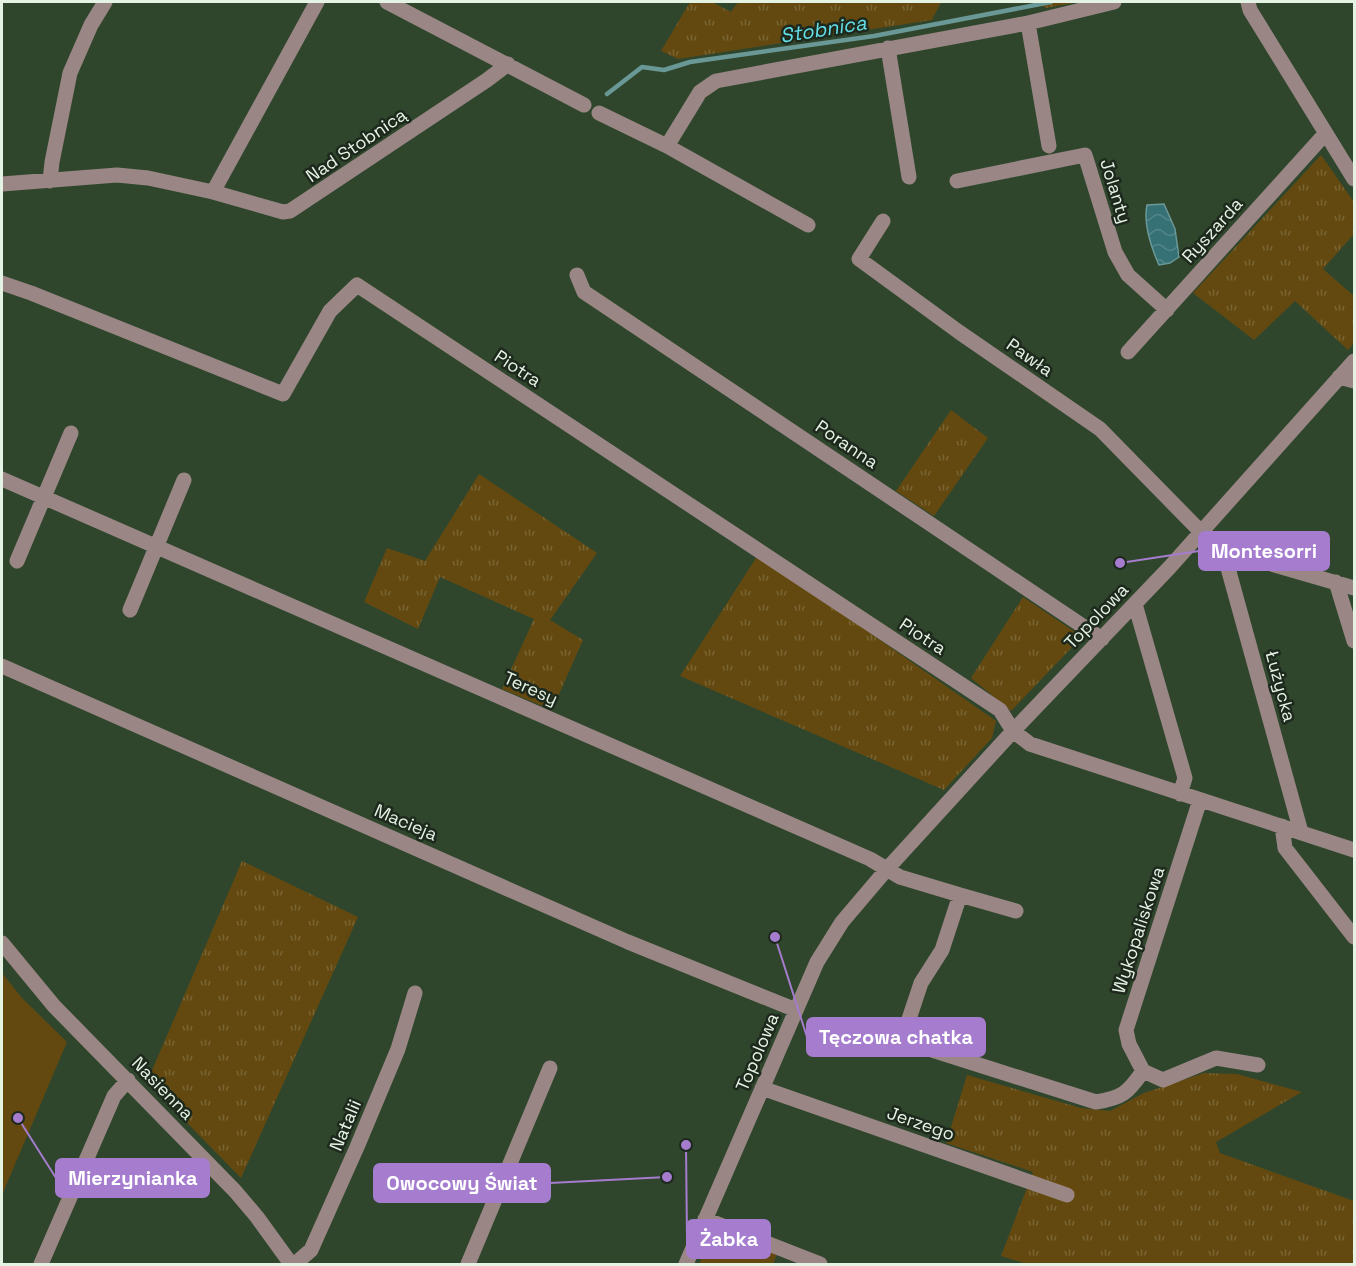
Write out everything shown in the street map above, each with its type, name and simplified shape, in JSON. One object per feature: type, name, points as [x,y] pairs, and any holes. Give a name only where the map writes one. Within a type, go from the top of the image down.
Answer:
[{"type":"street","points":[[51,181],[52,162],[70,74],[91,25],[105,2]]},
{"type":"street","points":[[213,192],[317,2]]},
{"type":"street","points":[[387,2],[508,63],[584,105]]},
{"type":"street","points":[[667,146],[700,92],[716,81],[1028,23],[1114,2]]},
{"type":"street","points":[[1248,2],[1250,10],[1354,179]]},
{"type":"street","points":[[1028,23],[1049,146]]},
{"type":"street","points":[[888,48],[909,177]]},
{"type":"street","name":"Nad Stobnicą","points":[[2,184],[117,175],[148,178],[213,192],[283,212],[290,211],[488,80],[508,63]]},
{"type":"street","points":[[599,112],[667,146],[808,225]]},
{"type":"street","name":"Ryszarda","points":[[1128,352],[1325,134]]},
{"type":"street","name":"Jolanty","points":[[957,181],[1085,155],[1115,252],[1128,275],[1167,310]]},
{"type":"street","name":"Pawła","points":[[883,221],[859,259],[959,332],[1100,429],[1201,531]]},
{"type":"street","name":"Poranna","points":[[577,275],[584,292],[1102,639]]},
{"type":"street","name":"Piotra","points":[[2,283],[283,394],[330,311],[357,285],[1000,710],[1013,731]]},
{"type":"street","name":"Topolowa","points":[[686,1264],[796,1010],[828,943],[842,922],[887,869],[1013,731],[1135,604],[1354,361]]},
{"type":"street","points":[[1339,376],[1354,381]]},
{"type":"street","points":[[17,561],[71,433]]},
{"type":"street","name":"Teresy","points":[[2,479],[870,859],[887,869]]},
{"type":"street","points":[[129,610],[184,480]]},
{"type":"street","points":[[1201,531],[1223,550],[1354,588]]},
{"type":"street","name":"Łużycka","points":[[1223,550],[1301,832]]},
{"type":"street","points":[[1336,582],[1354,641]]},
{"type":"street","points":[[1135,604],[1185,778],[1180,794]]},
{"type":"street","name":"Macieja","points":[[2,666],[628,942],[796,1010]]},
{"type":"street","points":[[1013,731],[1030,744],[1354,850]]},
{"type":"street","name":"Wykopaliskowa","points":[[1143,1071],[1129,1044],[1126,1030],[1200,800]]},
{"type":"street","points":[[1282,826],[1285,848],[1354,937]]},
{"type":"street","points":[[887,869],[900,877],[1016,911]]},
{"type":"street","points":[[960,895],[942,950],[921,983],[905,1031],[905,1039],[910,1043],[1096,1102],[1115,1099],[1130,1090],[1143,1071],[1162,1080],[1216,1058],[1258,1065]]},
{"type":"street","name":"Nasienna","points":[[2,943],[54,1005],[235,1191],[291,1264]]},
{"type":"street","name":"Natalii","points":[[296,1264],[311,1250],[352,1157],[398,1049],[415,993]]},
{"type":"street","points":[[468,1264],[550,1068]]},
{"type":"street","points":[[41,1264],[114,1095],[128,1080]]},
{"type":"street","name":"Jerzego","points":[[762,1088],[1067,1195]]},
{"type":"street","points":[[705,1219],[820,1264]]},
{"type":"green space","points":[[690,2],[712,2],[731,12],[738,2],[941,2],[932,20],[678,59],[661,51]]},
{"type":"green space","points":[[1035,2],[1079,2],[1046,8]]},
{"type":"green space","points":[[1321,155],[1354,202],[1354,234],[1323,269],[1354,296],[1354,343],[1348,350],[1295,301],[1254,340],[1193,293]]},
{"type":"green space","points":[[951,410],[988,438],[934,516],[896,491]]},
{"type":"green space","points":[[479,474],[597,553],[550,620],[583,640],[552,710],[502,689],[534,619],[440,577],[418,629],[364,602],[387,548],[425,561]]},
{"type":"green space","points":[[758,555],[996,721],[992,738],[944,790],[680,676]]},
{"type":"green space","points":[[1023,597],[1075,632],[1077,642],[1011,711],[971,678]]},
{"type":"green space","points":[[242,861],[358,917],[241,1178],[147,1082]]},
{"type":"green space","points":[[2,973],[22,998],[67,1042],[2,1195]]},
{"type":"green space","points":[[1204,1073],[1237,1074],[1302,1092],[1216,1142],[1220,1153],[1354,1201],[1354,1264],[1027,1264],[1001,1256],[1033,1172],[946,1143],[967,1075],[1081,1108],[1110,1111],[1144,1093]]},
{"type":"green space","points":[[715,1228],[777,1254],[773,1264],[699,1264]]},
{"type":"water","points":[[1164,204],[1175,229],[1179,257],[1170,263],[1159,265],[1148,235],[1146,212],[1147,205]]},
{"type":"waterway","name":"Stobnica","points":[[607,94],[642,67],[664,70],[690,62],[874,36],[1051,2]]},
{"type":"place","name":"Montesorri","points":[[1120,563]]},
{"type":"place","name":"Tęczowa chatka","points":[[775,937]]},
{"type":"place","name":"Mierzynianka","points":[[18,1118]]},
{"type":"place","name":"Żabka","points":[[686,1145]]},
{"type":"place","name":"Owocowy Świat","points":[[667,1177]]}]
